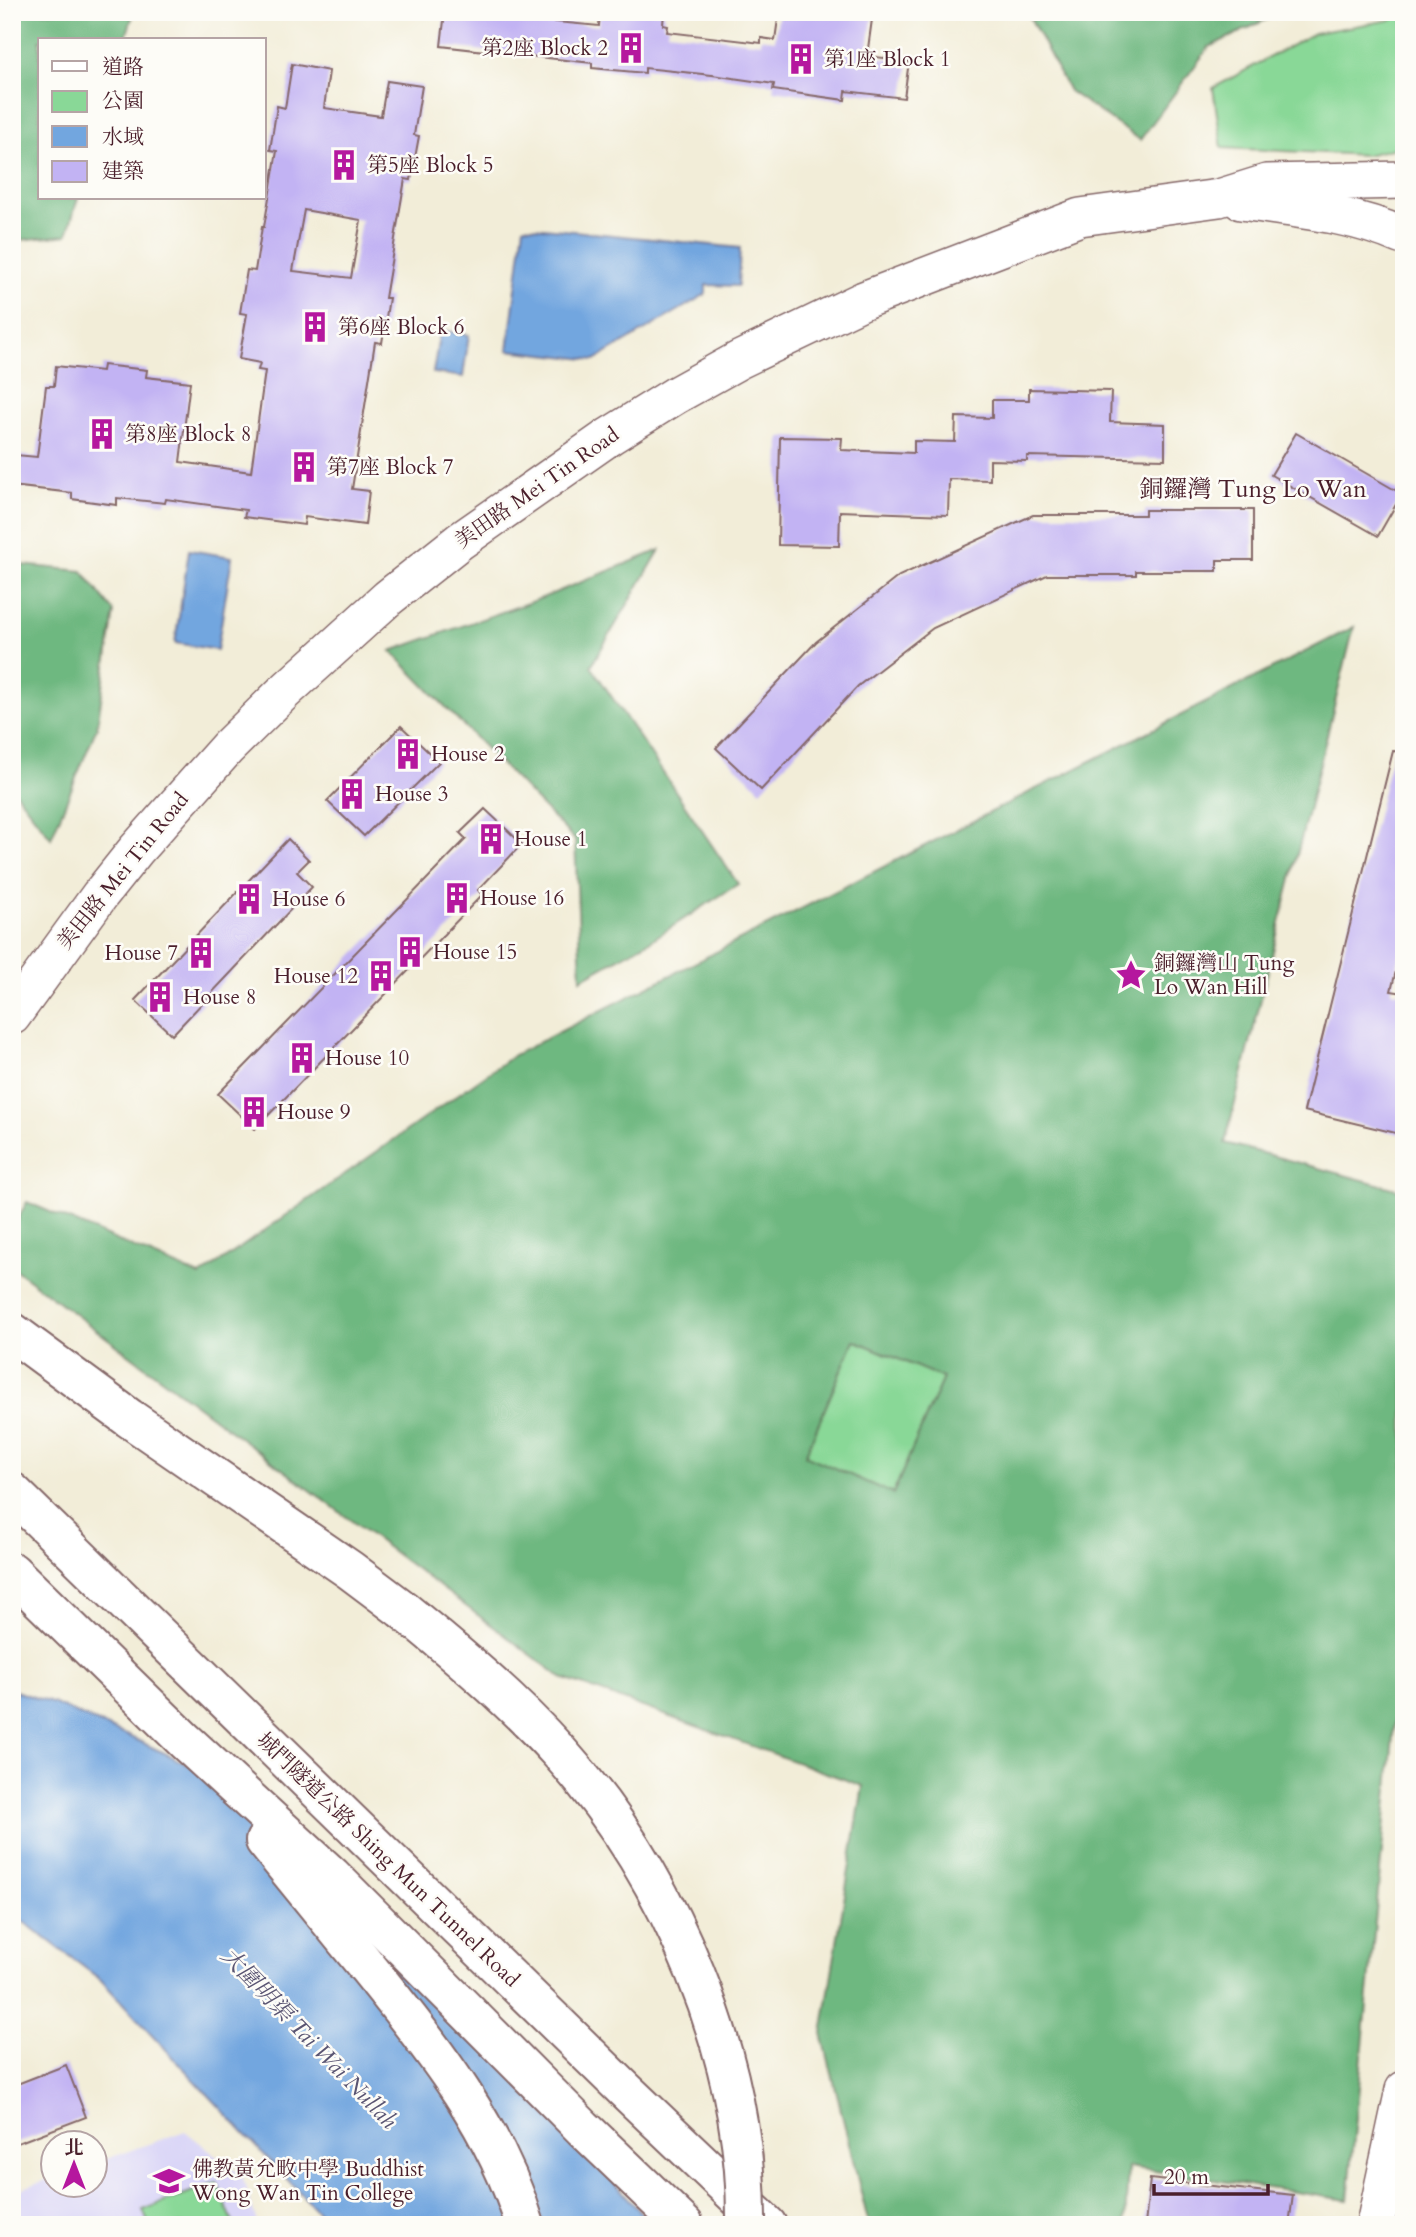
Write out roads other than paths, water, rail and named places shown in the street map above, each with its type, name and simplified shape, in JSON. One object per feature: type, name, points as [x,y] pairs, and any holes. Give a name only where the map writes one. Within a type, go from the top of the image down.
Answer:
[{"type":"highway","points":[[12,1332],[129,1418],[350,1570],[402,1609],[527,1718],[587,1785],[611,1817],[653,1886],[678,1933],[700,1984],[729,2080],[743,2170],[746,2225]]},
{"type":"highway","name":"城門隧道公路 Shing Mun Tunnel Road","points":[[12,1492],[767,2225]]},
{"type":"highway","points":[[12,1572],[185,1741],[332,1876],[583,2128],[684,2225]]},
{"type":"highway","points":[[185,1741],[407,2016],[442,2064],[494,2145],[525,2225]]},
{"type":"street","name":"美田路 Mei Tin Road","points":[[12,1016],[136,850],[227,748],[283,693],[388,598],[460,541],[599,443],[677,395],[739,360],[864,300],[1080,217],[1219,198],[1267,183],[1404,180]]},
{"type":"street","name":"美田路 Mei Tin Road","points":[[1219,198],[1340,216],[1403,229]]},
{"type":"street","points":[[1375,2225],[1404,2090]]},
{"type":"water","points":[[524,226],[740,248],[738,286],[706,285],[706,294],[595,360],[508,350]]},
{"type":"water","points":[[440,330],[469,335],[463,377],[433,373]]},
{"type":"water","points":[[189,550],[232,557],[217,650],[175,643]]},
{"type":"water","name":"大圍明渠 Tai Wai Nullah","points":[[12,1690],[55,1704],[220,1780],[589,2153],[652,2225],[330,2225],[101,1980],[12,1913]]},
{"type":"place","name":"第2座 Block 2","points":[[631,48]]},
{"type":"place","name":"第1座 Block 1","points":[[801,59]]},
{"type":"place","name":"第5座 Block 5","points":[[344,165]]},
{"type":"place","name":"第6座 Block 6","points":[[315,327]]},
{"type":"place","name":"第8座 Block 8","points":[[102,434]]},
{"type":"place","name":"第7座 Block 7","points":[[304,467]]},
{"type":"place","name":"House 2","points":[[408,754]]},
{"type":"place","name":"House 3","points":[[352,794]]},
{"type":"place","name":"House 1","points":[[491,839]]},
{"type":"place","name":"House 16","points":[[457,898]]},
{"type":"place","name":"House 6","points":[[249,899]]},
{"type":"place","name":"House 15","points":[[410,952]]},
{"type":"place","name":"House 7","points":[[201,953]]},
{"type":"place","name":"銅鑼灣山 Tung Lo Wan Hill","points":[[1131,975]]},
{"type":"place","name":"House 12","points":[[381,976]]},
{"type":"place","name":"House 8","points":[[160,997]]},
{"type":"place","name":"House 10","points":[[302,1058]]},
{"type":"place","name":"House 9","points":[[254,1112]]},
{"type":"place","name":"佛教黃允畋中學 Buddhist Wong Wan Tin College","points":[[169,2181]]},
{"type":"district","name":"銅鑼灣 Tung Lo Wan","points":[[1253,489]]}]
